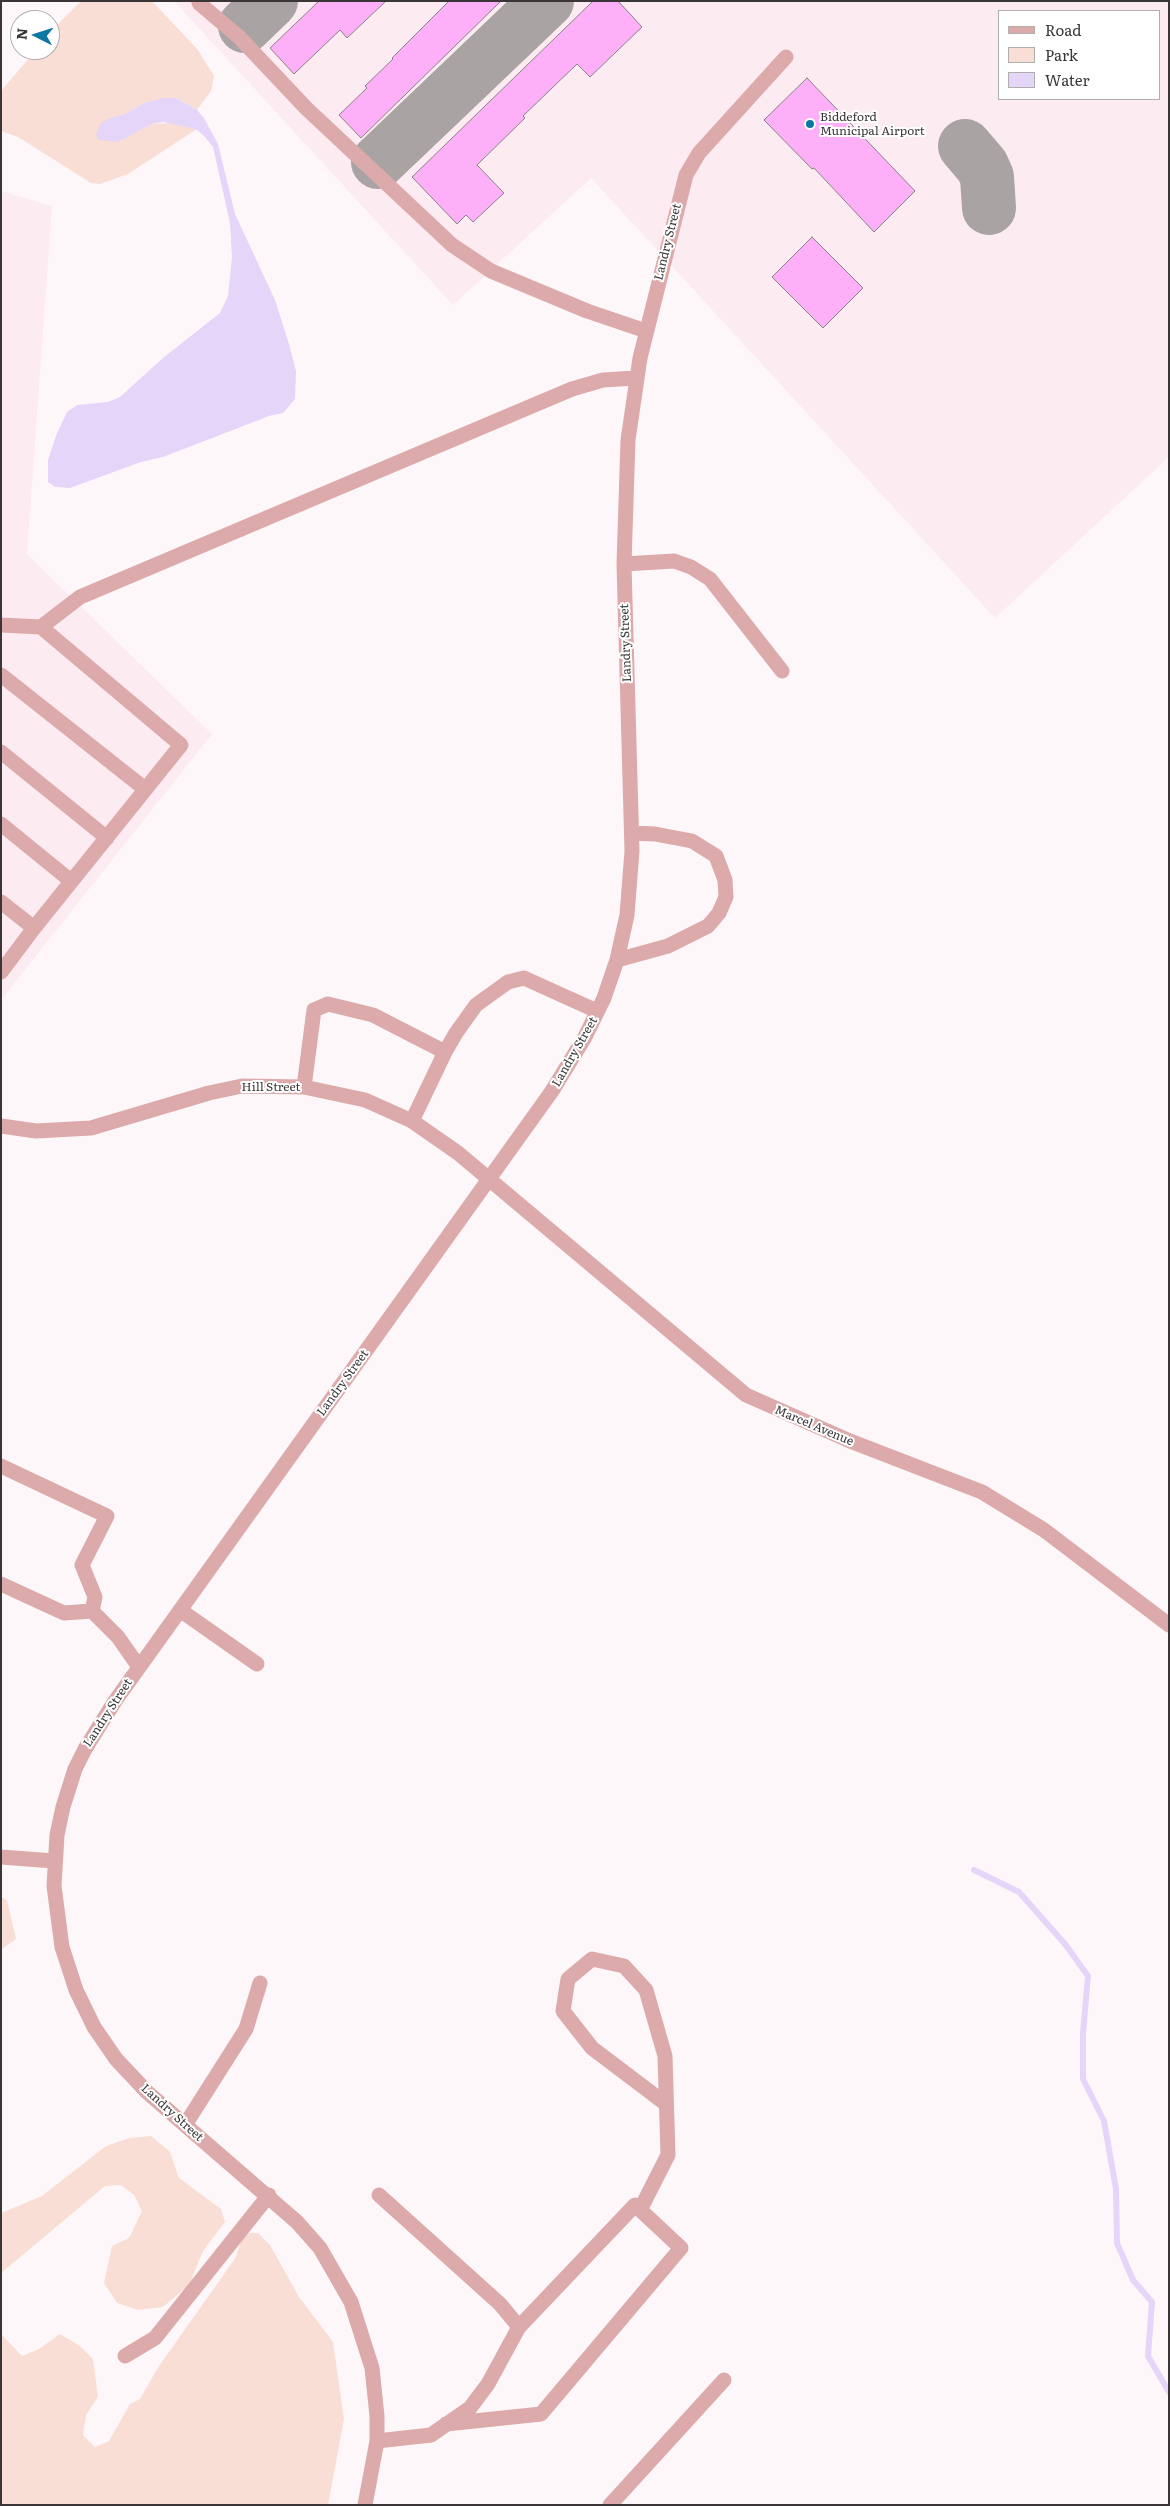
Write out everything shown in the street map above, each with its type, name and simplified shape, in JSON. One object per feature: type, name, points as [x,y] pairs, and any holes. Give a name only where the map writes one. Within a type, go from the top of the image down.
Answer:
[{"type":"street","points":[[199,3],[238,38],[306,108],[452,245],[491,270],[587,311],[646,331]]},
{"type":"street","name":"Landry Street","points":[[364,2505],[377,2441],[372,2368],[351,2302],[320,2248],[297,2222],[269,2195],[185,2125],[122,2066],[84,2011],[62,1947],[55,1908],[54,1860],[61,1813],[75,1768],[93,1735],[139,1667],[490,1180],[568,1068],[597,1012],[617,960],[627,915],[632,851],[624,564],[628,440],[636,378],[646,331],[686,175],[699,153],[786,57]]},
{"type":"street","points":[[41,627],[80,597],[572,389],[603,380],[636,378]]},
{"type":"street","points":[[624,564],[674,561],[692,567],[710,579],[782,672]]},
{"type":"street","points":[[1,625],[41,627],[181,745],[1,972]]},
{"type":"street","points":[[1,674],[146,789]]},
{"type":"street","points":[[1,752],[107,838]]},
{"type":"street","points":[[1,824],[72,881]]},
{"type":"street","points":[[617,960],[668,946],[708,926],[719,912],[726,897],[725,880],[716,856],[692,841],[655,834],[632,833]]},
{"type":"street","points":[[1,902],[34,928]]},
{"type":"street","points":[[412,1121],[456,1032],[476,1005],[508,982],[524,978],[597,1012]]},
{"type":"street","points":[[304,1087],[314,1010],[328,1004],[373,1015],[445,1052]]},
{"type":"street","name":"Hill Street","points":[[1,1126],[36,1131],[91,1128],[230,1088],[259,1085],[304,1087],[365,1100],[412,1121],[447,1144],[490,1180]]},
{"type":"street","name":"Marcel Avenue","points":[[490,1180],[746,1395],[842,1438],[982,1492],[1044,1530],[1169,1625]]},
{"type":"street","points":[[1,1466],[106,1516],[82,1566],[96,1597],[92,1611]]},
{"type":"street","points":[[1,1584],[64,1613],[92,1611],[118,1637],[139,1667]]},
{"type":"street","points":[[180,1610],[257,1664]]},
{"type":"street","points":[[1,1857],[54,1860]]},
{"type":"street","points":[[640,2210],[668,2155],[665,2056],[646,1990],[624,1966],[592,1959],[568,1979],[563,2012],[592,2048],[666,2104]]},
{"type":"street","points":[[185,2125],[246,2029],[260,1983]]},
{"type":"street","points":[[125,2356],[155,2338],[269,2195]]},
{"type":"street","points":[[379,2195],[500,2304],[519,2327]]},
{"type":"street","points":[[377,2441],[430,2435],[446,2424],[470,2408],[488,2384],[519,2327],[635,2205],[681,2248],[541,2414],[446,2424]]},
{"type":"street","points":[[610,2505],[724,2380]]},
{"type":"shaded area","points":[[174,1],[1169,1],[1169,457],[995,618],[591,178],[453,305]]},
{"type":"shaded area","points":[[1,191],[52,206],[27,554],[212,734],[1,1000]]},
{"type":"green space","points":[[81,1],[152,1],[198,50],[214,76],[211,91],[197,110],[176,98],[144,103],[127,113],[110,118],[118,142],[152,124],[172,123],[197,129],[128,174],[100,184],[91,183],[18,137],[1,131],[1,91],[27,60],[60,60],[60,22]]},
{"type":"green space","points":[[1,1897],[7,1900],[16,1939],[2,1949]]},
{"type":"green space","points":[[151,2136],[170,2152],[179,2178],[221,2209],[225,2222],[203,2251],[189,2285],[163,2307],[138,2310],[117,2303],[104,2283],[112,2246],[129,2238],[142,2211],[134,2195],[121,2185],[105,2186],[1,2273],[1,2213],[42,2196],[106,2146],[129,2138]]},
{"type":"green space","points":[[249,2233],[258,2233],[270,2245],[299,2297],[333,2342],[344,2419],[328,2505],[1,2505],[1,2334],[22,2356],[39,2349],[60,2334],[80,2346],[93,2359],[98,2397],[86,2415],[83,2435],[95,2447],[109,2441],[130,2404],[140,2399],[157,2369],[236,2257],[241,2240]]},
{"type":"water","points":[[164,98],[176,98],[197,110],[204,118],[218,144],[235,214],[275,300],[289,344],[296,371],[295,399],[283,413],[269,416],[163,457],[141,462],[70,488],[55,487],[48,482],[48,460],[57,433],[67,412],[77,405],[108,402],[120,397],[163,358],[220,313],[228,296],[232,257],[230,223],[213,147],[205,137],[196,129],[163,122],[152,124],[118,142],[99,140],[96,135],[100,124],[110,118],[127,113],[144,103]]},
{"type":"building","points":[[319,1],[386,1],[347,38],[340,30],[294,74],[270,48]]},
{"type":"building","points":[[449,1],[501,1],[361,138],[339,115]]},
{"type":"building","points":[[593,1],[618,1],[642,27],[590,77],[577,64],[523,116],[525,118],[477,165],[504,193],[473,222],[466,215],[457,224],[412,177]]},
{"type":"building","points":[[807,78],[915,191],[874,232],[814,168],[812,169],[764,120]]},
{"type":"building","points":[[812,237],[863,288],[823,328],[772,277]]},
{"type":"waterway","points":[[974,1870],[1019,1892],[1065,1944],[1088,1976],[1083,2033],[1083,2079],[1104,2121],[1116,2189],[1117,2243],[1133,2280],[1152,2302],[1148,2356],[1169,2392]]},
{"type":"taxiway","points":[[245,26],[271,1]]},
{"type":"taxiway","points":[[378,162],[547,1]]},
{"type":"taxiway","points":[[965,146],[982,166],[987,177],[989,208]]},
{"type":"place","name":"Biddeford Municipal Airport","points":[[810,124]]}]
